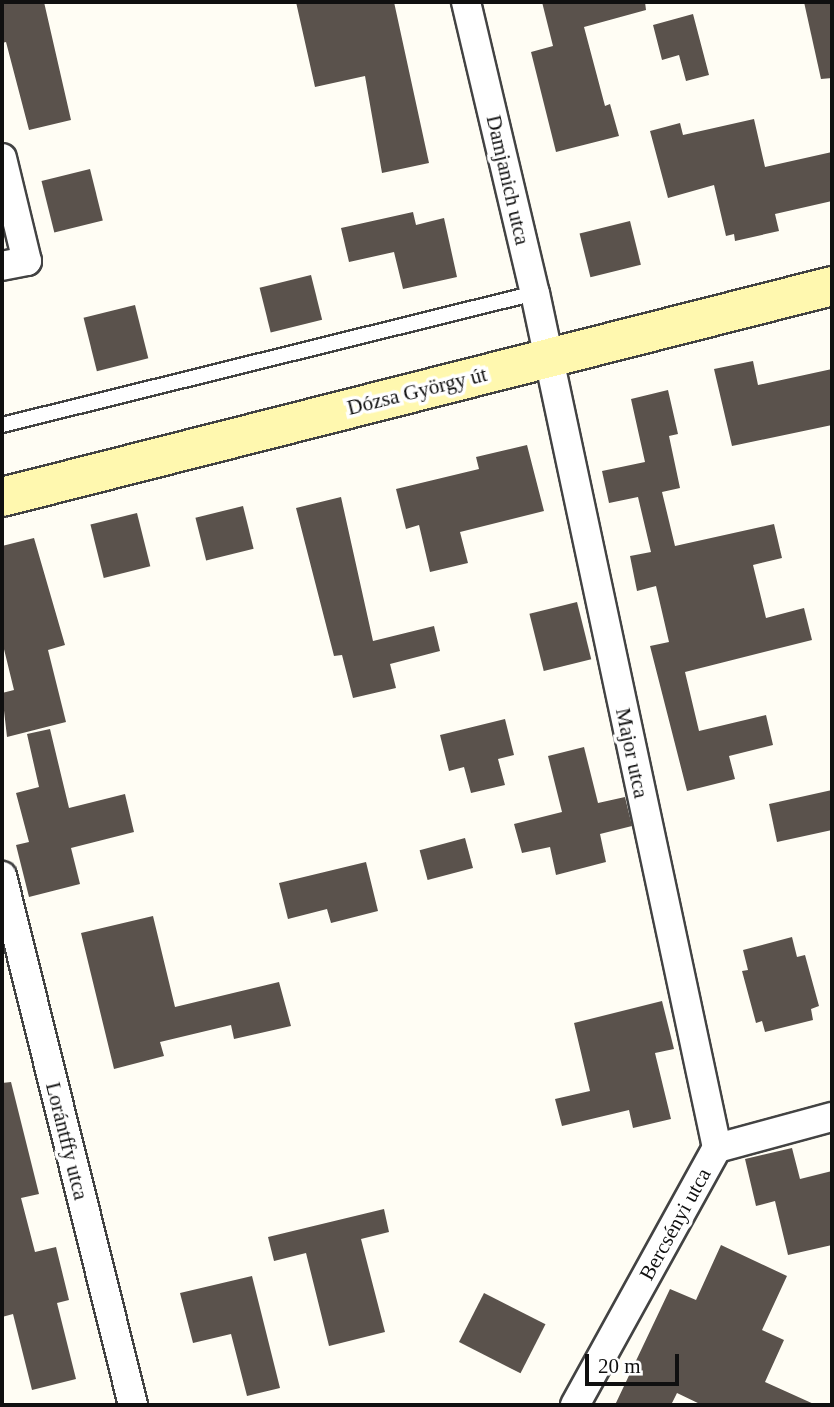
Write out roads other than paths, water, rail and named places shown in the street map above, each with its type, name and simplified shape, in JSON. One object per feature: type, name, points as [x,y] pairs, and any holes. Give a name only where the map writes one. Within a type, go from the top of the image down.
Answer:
[{"type":"main road","name":"Dózsa György út","points":[[2,497],[832,286]]},
{"type":"street","name":"Damjanich utca","points":[[466,2],[535,293],[547,358]]},
{"type":"street","points":[[2,159],[27,261],[2,266]]},
{"type":"street","name":"Major utca","points":[[547,358],[717,1148]]},
{"type":"street","name":"Lorántffy utca","points":[[2,876],[133,1405]]},
{"type":"street","name":"Bercsényi utca","points":[[575,1405],[717,1148],[832,1117]]},
{"type":"lane","points":[[2,425],[535,293]]}]
